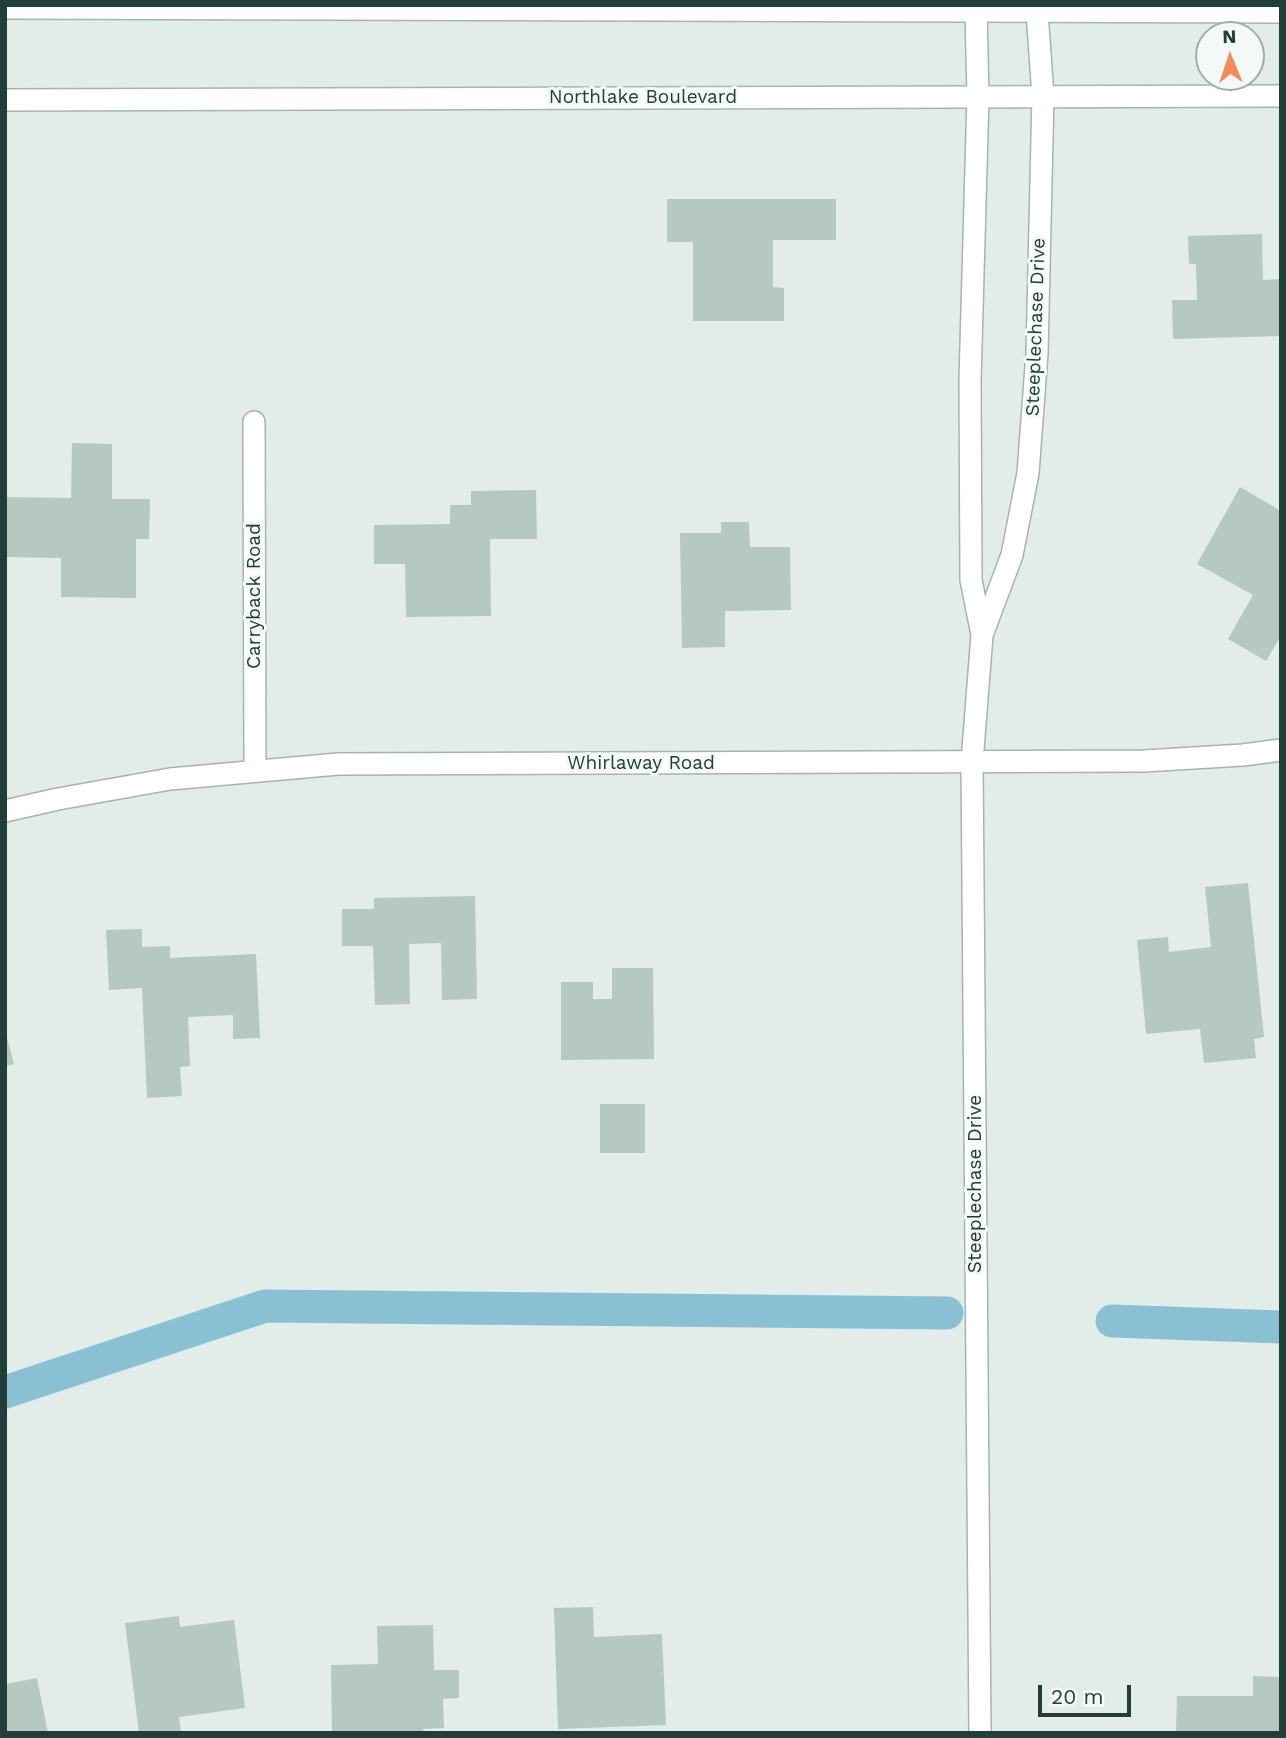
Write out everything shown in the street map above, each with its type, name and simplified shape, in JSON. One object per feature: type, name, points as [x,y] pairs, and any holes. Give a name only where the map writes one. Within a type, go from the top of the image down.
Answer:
[{"type":"street","points":[[5,8],[1037,9],[1281,12]]},
{"type":"street","name":"Steeplechase Drive","points":[[976,9],[978,96],[970,381],[971,580],[982,635],[972,762],[980,1733]]},
{"type":"street","name":"Steeplechase Drive","points":[[982,635],[1012,555],[1028,473],[1037,353],[1043,96],[1037,9]]},
{"type":"street","name":"Northlake Boulevard","points":[[5,100],[1281,96]]},
{"type":"street","name":"Carryback Road","points":[[254,422],[255,770]]},
{"type":"street","name":"Whirlaway Road","points":[[5,811],[170,779],[352,764],[1144,761],[1281,750]]},
{"type":"building","points":[[667,199],[836,199],[836,240],[773,240],[773,287],[784,288],[784,321],[693,321],[693,242],[667,242]]},
{"type":"building","points":[[1262,234],[1263,280],[1281,279],[1281,336],[1173,339],[1172,300],[1197,300],[1196,264],[1189,264],[1188,236]]},
{"type":"building","points":[[72,443],[112,444],[112,499],[150,499],[149,539],[136,539],[136,598],[61,597],[61,558],[5,557],[5,497],[71,498]]},
{"type":"building","points":[[1240,487],[1281,511],[1281,636],[1266,661],[1228,639],[1253,595],[1197,564]]},
{"type":"building","points":[[536,490],[537,539],[490,539],[491,616],[406,617],[405,564],[374,564],[374,525],[450,524],[450,505],[471,505],[471,491]]},
{"type":"building","points":[[721,522],[749,522],[750,547],[790,547],[791,610],[725,611],[725,647],[682,648],[680,533],[721,533]]},
{"type":"building","points":[[1248,883],[1264,1037],[1254,1039],[1256,1058],[1204,1063],[1200,1029],[1146,1034],[1137,940],[1168,937],[1169,952],[1211,947],[1205,887]]},
{"type":"building","points":[[475,896],[477,999],[442,1000],[441,943],[409,944],[410,1004],[375,1005],[373,946],[342,946],[342,909],[374,909],[374,898]]},
{"type":"building","points":[[142,929],[142,947],[170,946],[170,958],[256,954],[260,1038],[233,1039],[233,1015],[188,1017],[190,1066],[180,1067],[182,1096],[147,1098],[142,988],[109,990],[106,930]]},
{"type":"building","points":[[612,968],[653,968],[654,1059],[561,1060],[561,982],[593,982],[593,999],[612,999]]},
{"type":"building","points":[[5,1030],[14,1064],[5,1066]]},
{"type":"building","points":[[600,1104],[645,1104],[645,1153],[600,1153]]},
{"type":"building","points":[[593,1607],[594,1637],[662,1634],[666,1725],[558,1729],[554,1608]]},
{"type":"building","points":[[179,1616],[180,1627],[234,1620],[245,1708],[179,1717],[181,1733],[139,1733],[125,1623]]},
{"type":"building","points":[[433,1625],[434,1670],[459,1670],[459,1698],[443,1699],[444,1728],[423,1729],[423,1733],[332,1733],[331,1665],[378,1664],[377,1626]]},
{"type":"building","points":[[1253,1676],[1281,1677],[1281,1733],[1176,1733],[1177,1696],[1253,1696]]},
{"type":"building","points":[[37,1678],[48,1733],[5,1733],[5,1684]]},
{"type":"waterway","points":[[5,1392],[265,1306],[947,1313]]},
{"type":"waterway","points":[[1112,1321],[1281,1327]]}]
